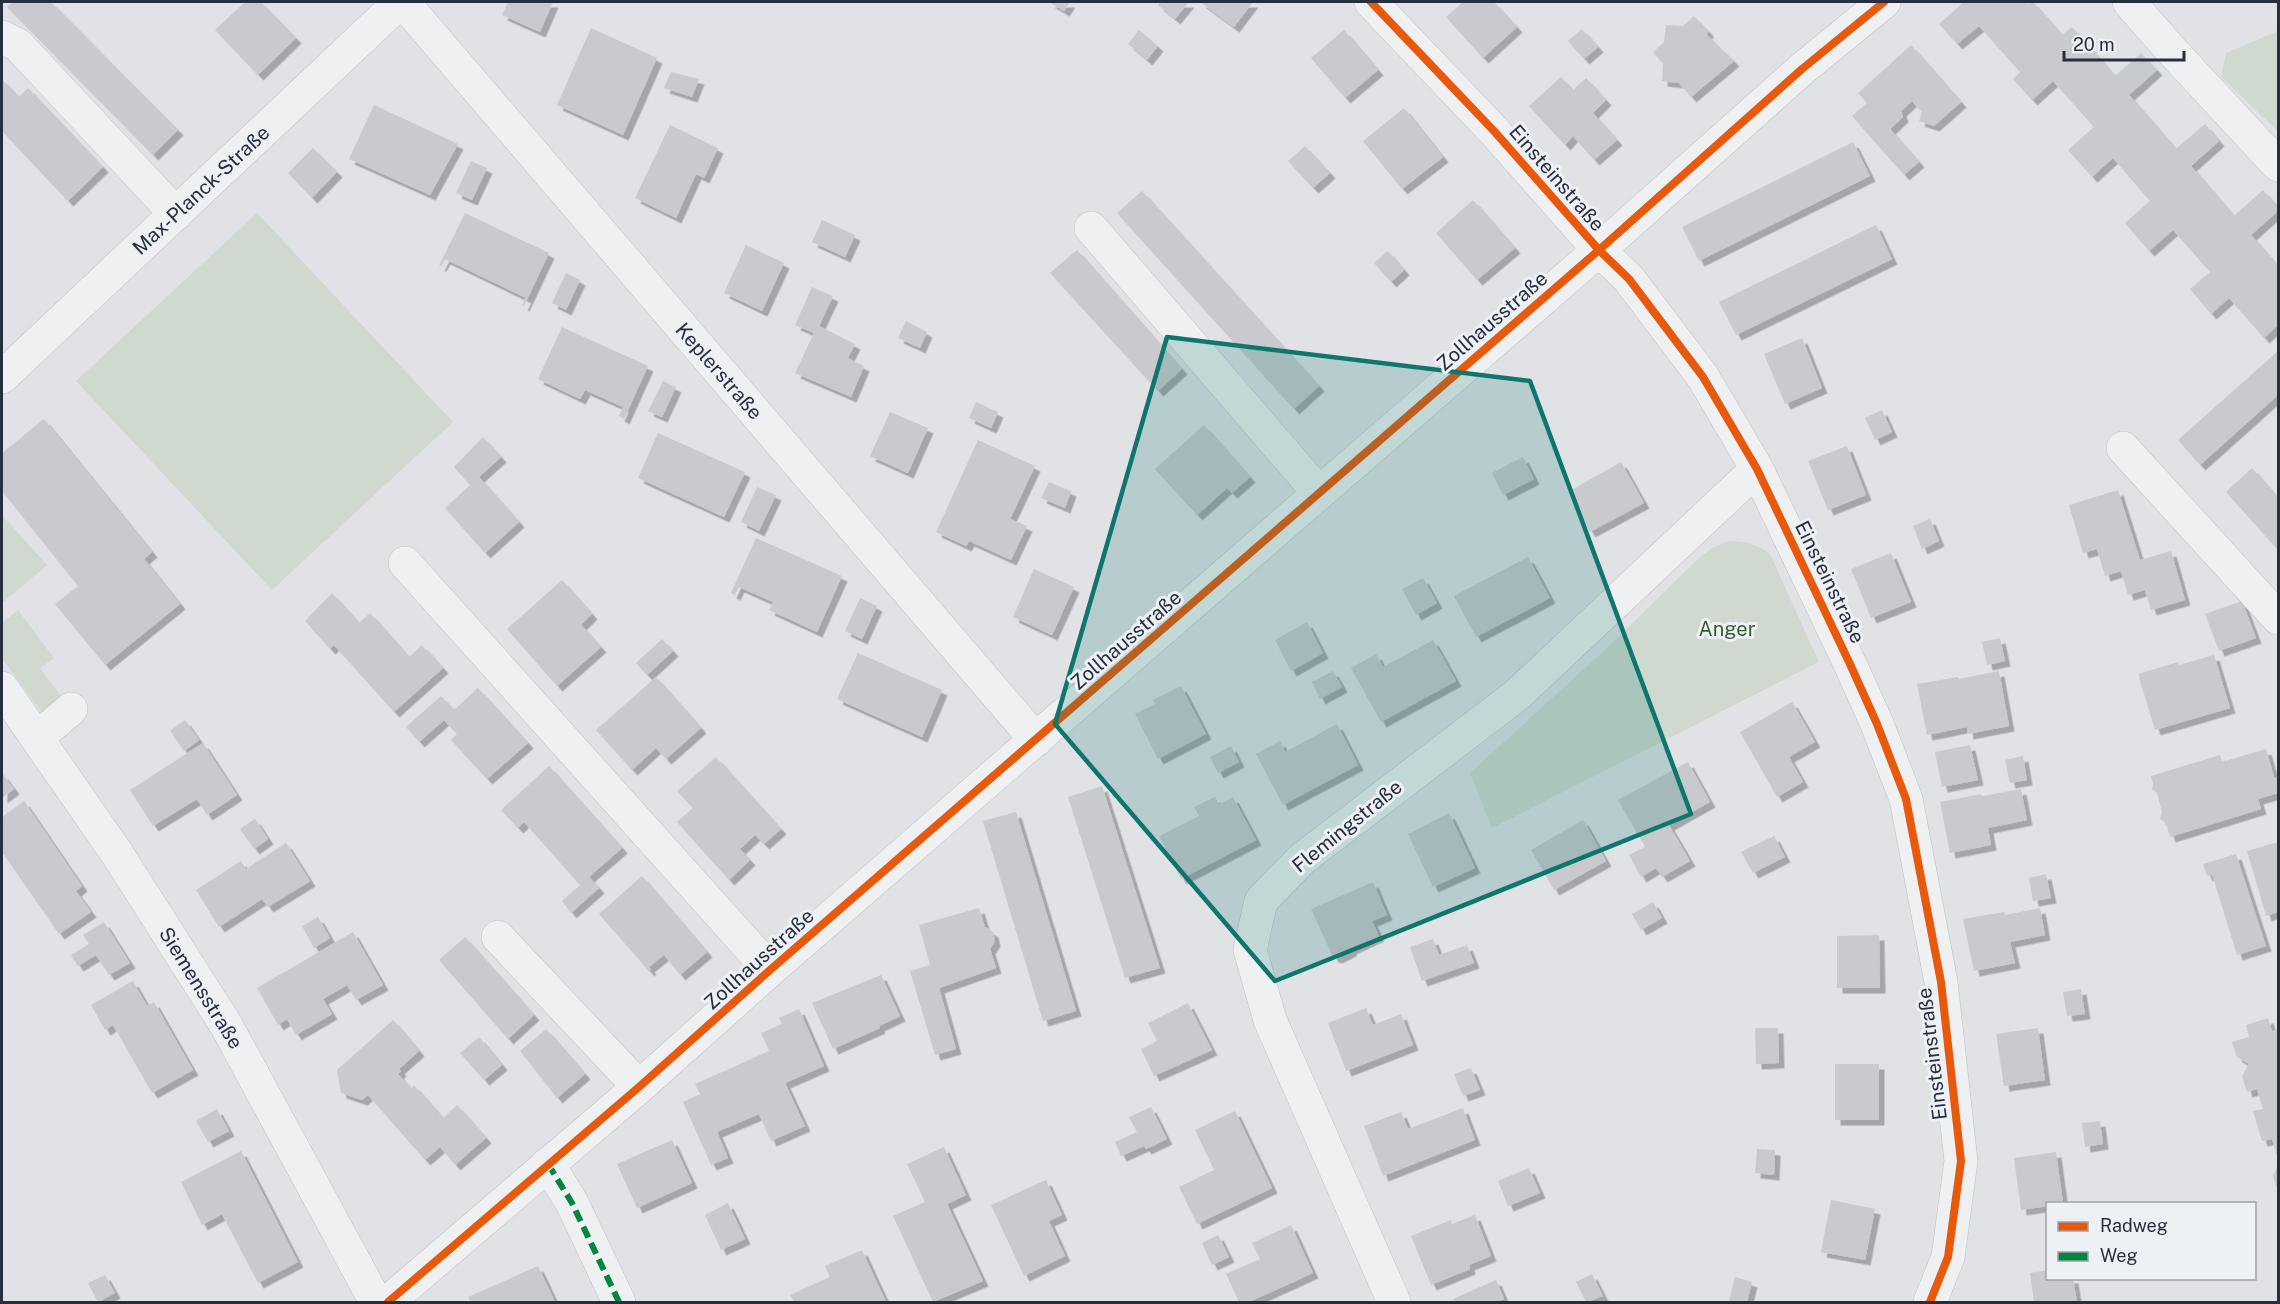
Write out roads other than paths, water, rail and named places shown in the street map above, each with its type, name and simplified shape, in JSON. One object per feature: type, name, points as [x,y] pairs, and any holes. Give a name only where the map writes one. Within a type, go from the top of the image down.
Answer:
[{"type":"street","name":"Max-Planck-Straße","points":[[2,377],[401,2]]},
{"type":"street","name":"Keplerstraße","points":[[401,2],[1036,740]]},
{"type":"street","name":"Einsteinstraße","points":[[1371,2],[1494,131],[1599,250],[1629,279],[1703,377],[1757,469],[1877,724],[1906,799],[1941,982],[1961,1161],[1948,1257],[1930,1302]]},
{"type":"street","name":"Zollhausstraße","points":[[388,1302],[639,1087],[770,970],[1599,250],[1802,69],[1884,2]]},
{"type":"street","points":[[2129,2],[2278,165]]},
{"type":"street","points":[[2,37],[18,45],[176,214]]},
{"type":"street","points":[[1091,228],[1320,493]]},
{"type":"street","points":[[2123,448],[2278,618]]},
{"type":"street","name":"Flemingstraße","points":[[1394,1302],[1270,1020],[1250,950],[1261,901],[1302,859],[1518,694],[1757,469]]},
{"type":"street","name":"Zollhausstraße","points":[[405,563],[770,970]]},
{"type":"street","name":"Siemensstraße","points":[[2,688],[117,855],[226,1025],[376,1302]]},
{"type":"street","points":[[36,738],[71,709]]},
{"type":"street","points":[[498,937],[639,1087]]},
{"type":"street","points":[[548,1164],[572,1203],[619,1302]]},
{"type":"park label","name":"Anger","points":[[1727,629]]}]
